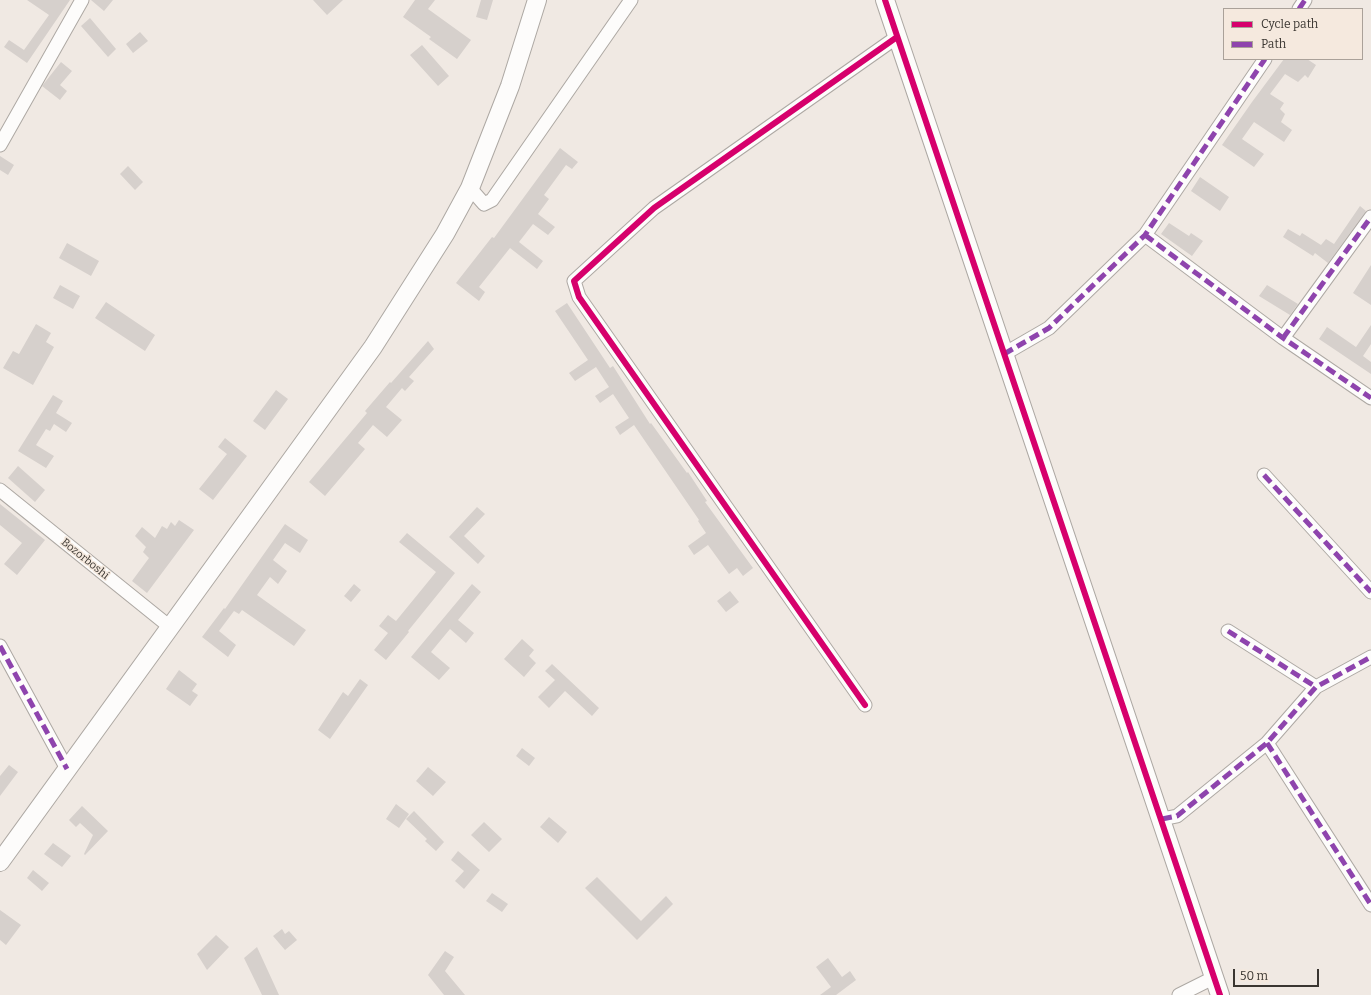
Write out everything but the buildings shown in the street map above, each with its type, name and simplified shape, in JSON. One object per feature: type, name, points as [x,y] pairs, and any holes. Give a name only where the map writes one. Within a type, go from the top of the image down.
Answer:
[{"type":"street","points":[[0,145],[82,0]]},
{"type":"street","points":[[0,862],[373,347],[445,234],[470,188],[510,86],[537,0]]},
{"type":"street","points":[[470,188],[484,204],[492,200],[631,0]]},
{"type":"street","points":[[885,0],[1220,995]]},
{"type":"street","points":[[1300,8],[1306,0]]},
{"type":"street","points":[[865,705],[579,297],[574,281],[654,208],[898,38]]},
{"type":"street","points":[[1004,354],[1049,328],[1145,235],[1264,60]]},
{"type":"street","points":[[1283,338],[1371,217]]},
{"type":"street","points":[[1145,235],[1283,338],[1371,398]]},
{"type":"street","points":[[1264,475],[1371,592]]},
{"type":"street","name":"Bozorboshi","points":[[0,490],[170,627]]},
{"type":"street","points":[[1228,631],[1316,688]]},
{"type":"street","points":[[0,646],[67,769]]},
{"type":"street","points":[[1162,819],[1177,816],[1267,743],[1316,688],[1371,656]]},
{"type":"street","points":[[1267,743],[1371,905]]},
{"type":"street","points":[[1179,995],[1215,977]]},
{"type":"marked path","points":[[1300,8],[1305,0]]},
{"type":"marked path","points":[[1004,354],[1049,328],[1145,235],[1264,60]]},
{"type":"marked path","points":[[1283,338],[1371,217]]},
{"type":"marked path","points":[[1145,235],[1283,338],[1371,398]]},
{"type":"marked path","points":[[1264,475],[1371,592]]},
{"type":"marked path","points":[[1228,631],[1316,687]]},
{"type":"marked path","points":[[0,646],[67,769]]},
{"type":"marked path","points":[[1162,819],[1177,816],[1267,743],[1316,687],[1371,657]]},
{"type":"marked path","points":[[1267,743],[1371,905]]},
{"type":"cycle path","points":[[885,0],[1220,995]]},
{"type":"cycle path","points":[[865,705],[579,297],[574,281],[654,208],[897,37]]}]
